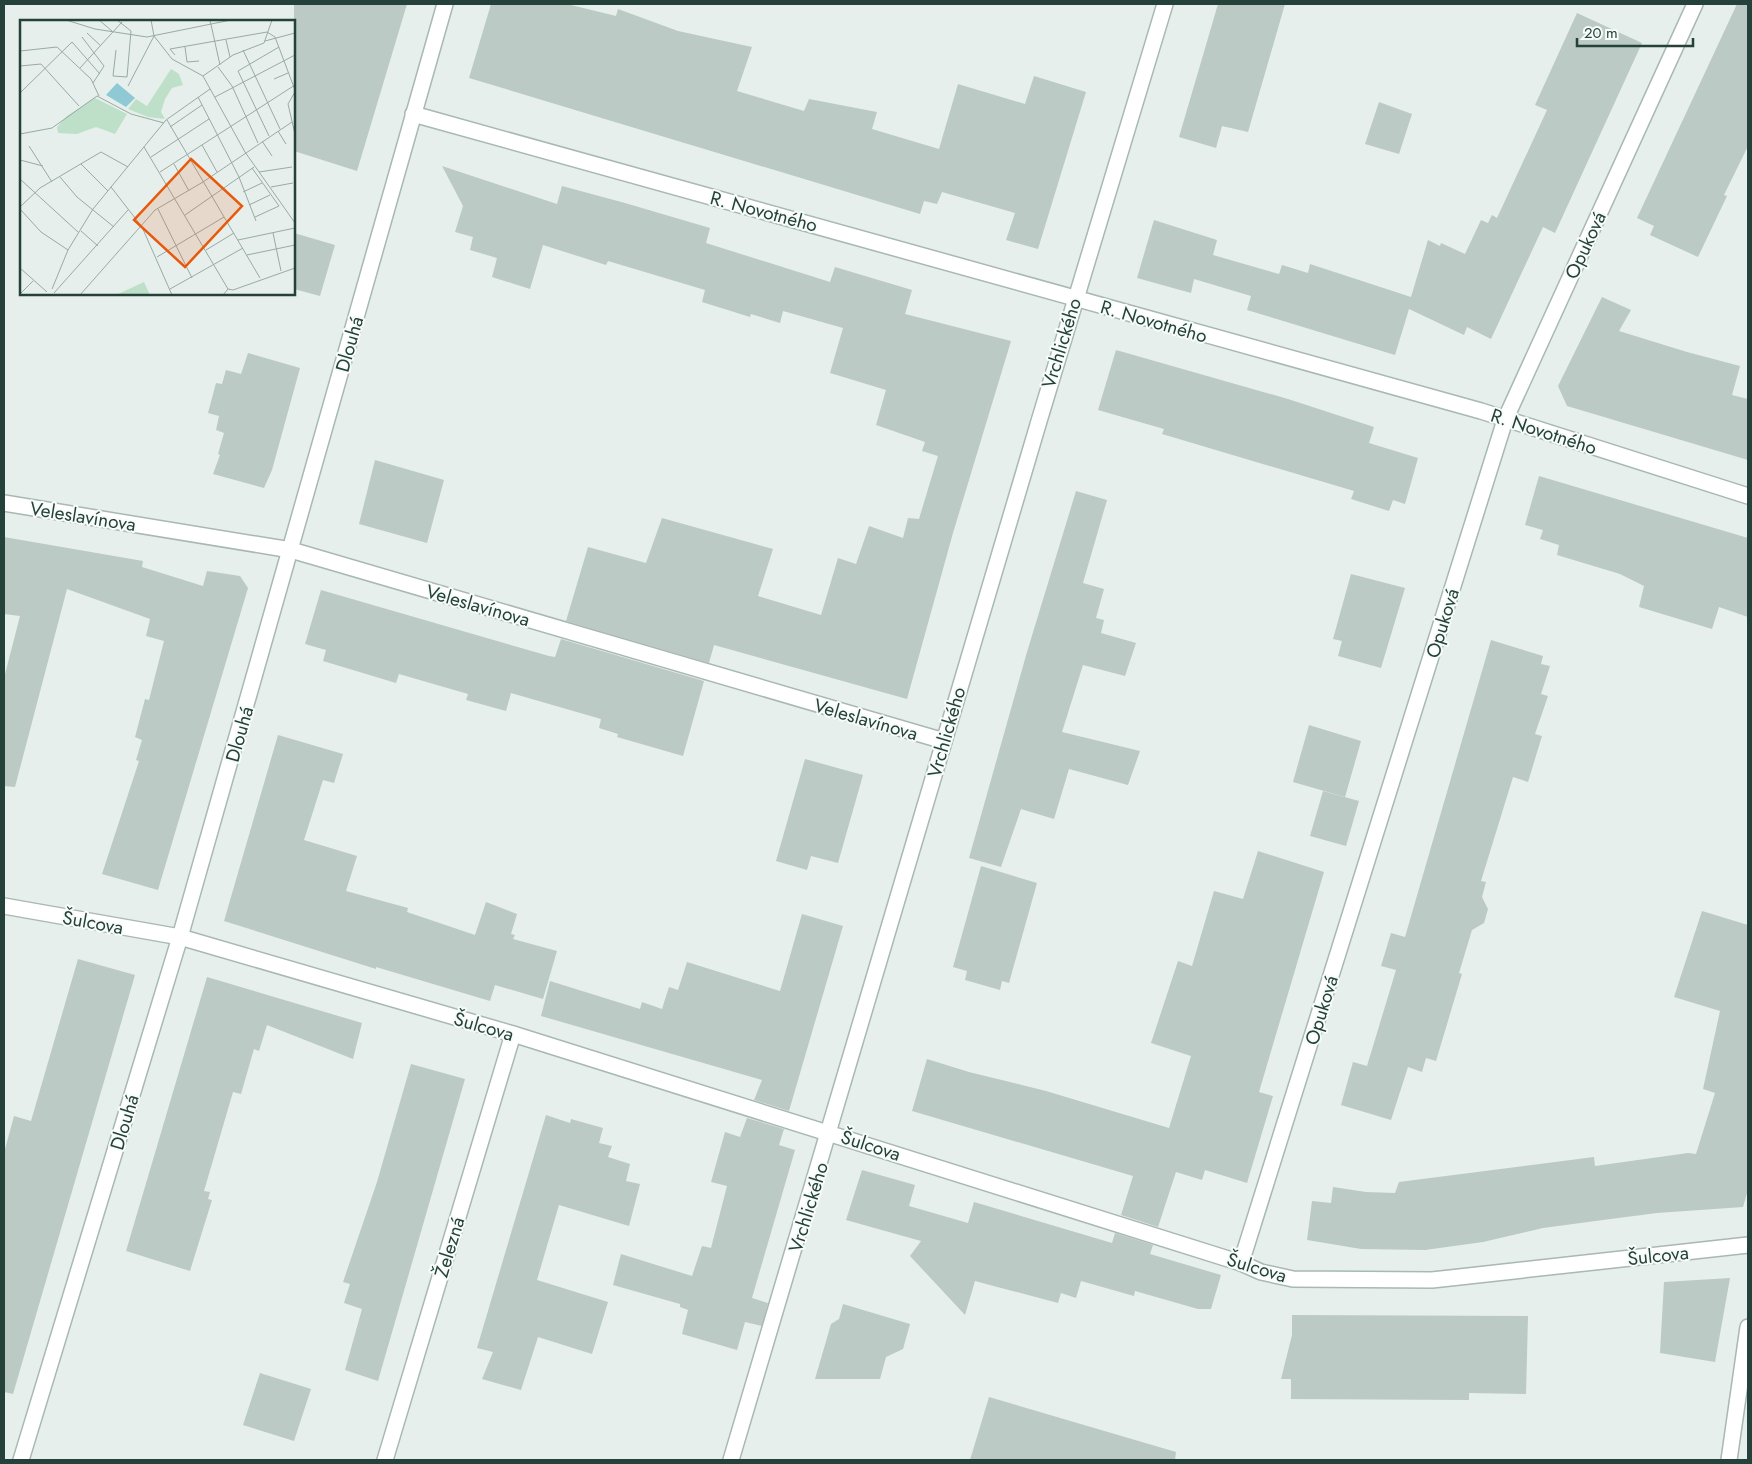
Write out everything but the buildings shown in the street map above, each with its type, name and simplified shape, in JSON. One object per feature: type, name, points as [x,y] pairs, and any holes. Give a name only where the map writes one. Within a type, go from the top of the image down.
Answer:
[{"type":"street","name":"Dlouhá","points":[[21,1460],[180,938],[445,4]]},
{"type":"street","name":"Vrchlického","points":[[731,1460],[830,1132],[1075,298],[1165,4]]},
{"type":"street","name":"Opuková","points":[[1241,1263],[1505,420],[1695,4]]},
{"type":"street","name":"R. Novotného","points":[[413,114],[1482,411],[1505,420],[1748,496]]},
{"type":"street","name":"Veleslavínova","points":[[4,503],[291,550],[944,741]]},
{"type":"street","name":"Šulcova","points":[[4,906],[180,938],[513,1034],[830,1132],[1241,1263],[1261,1272],[1294,1279],[1432,1280],[1748,1245]]},
{"type":"street","name":"Železná","points":[[385,1460],[513,1034]]},
{"type":"street","points":[[1729,1460],[1748,1327]]}]
